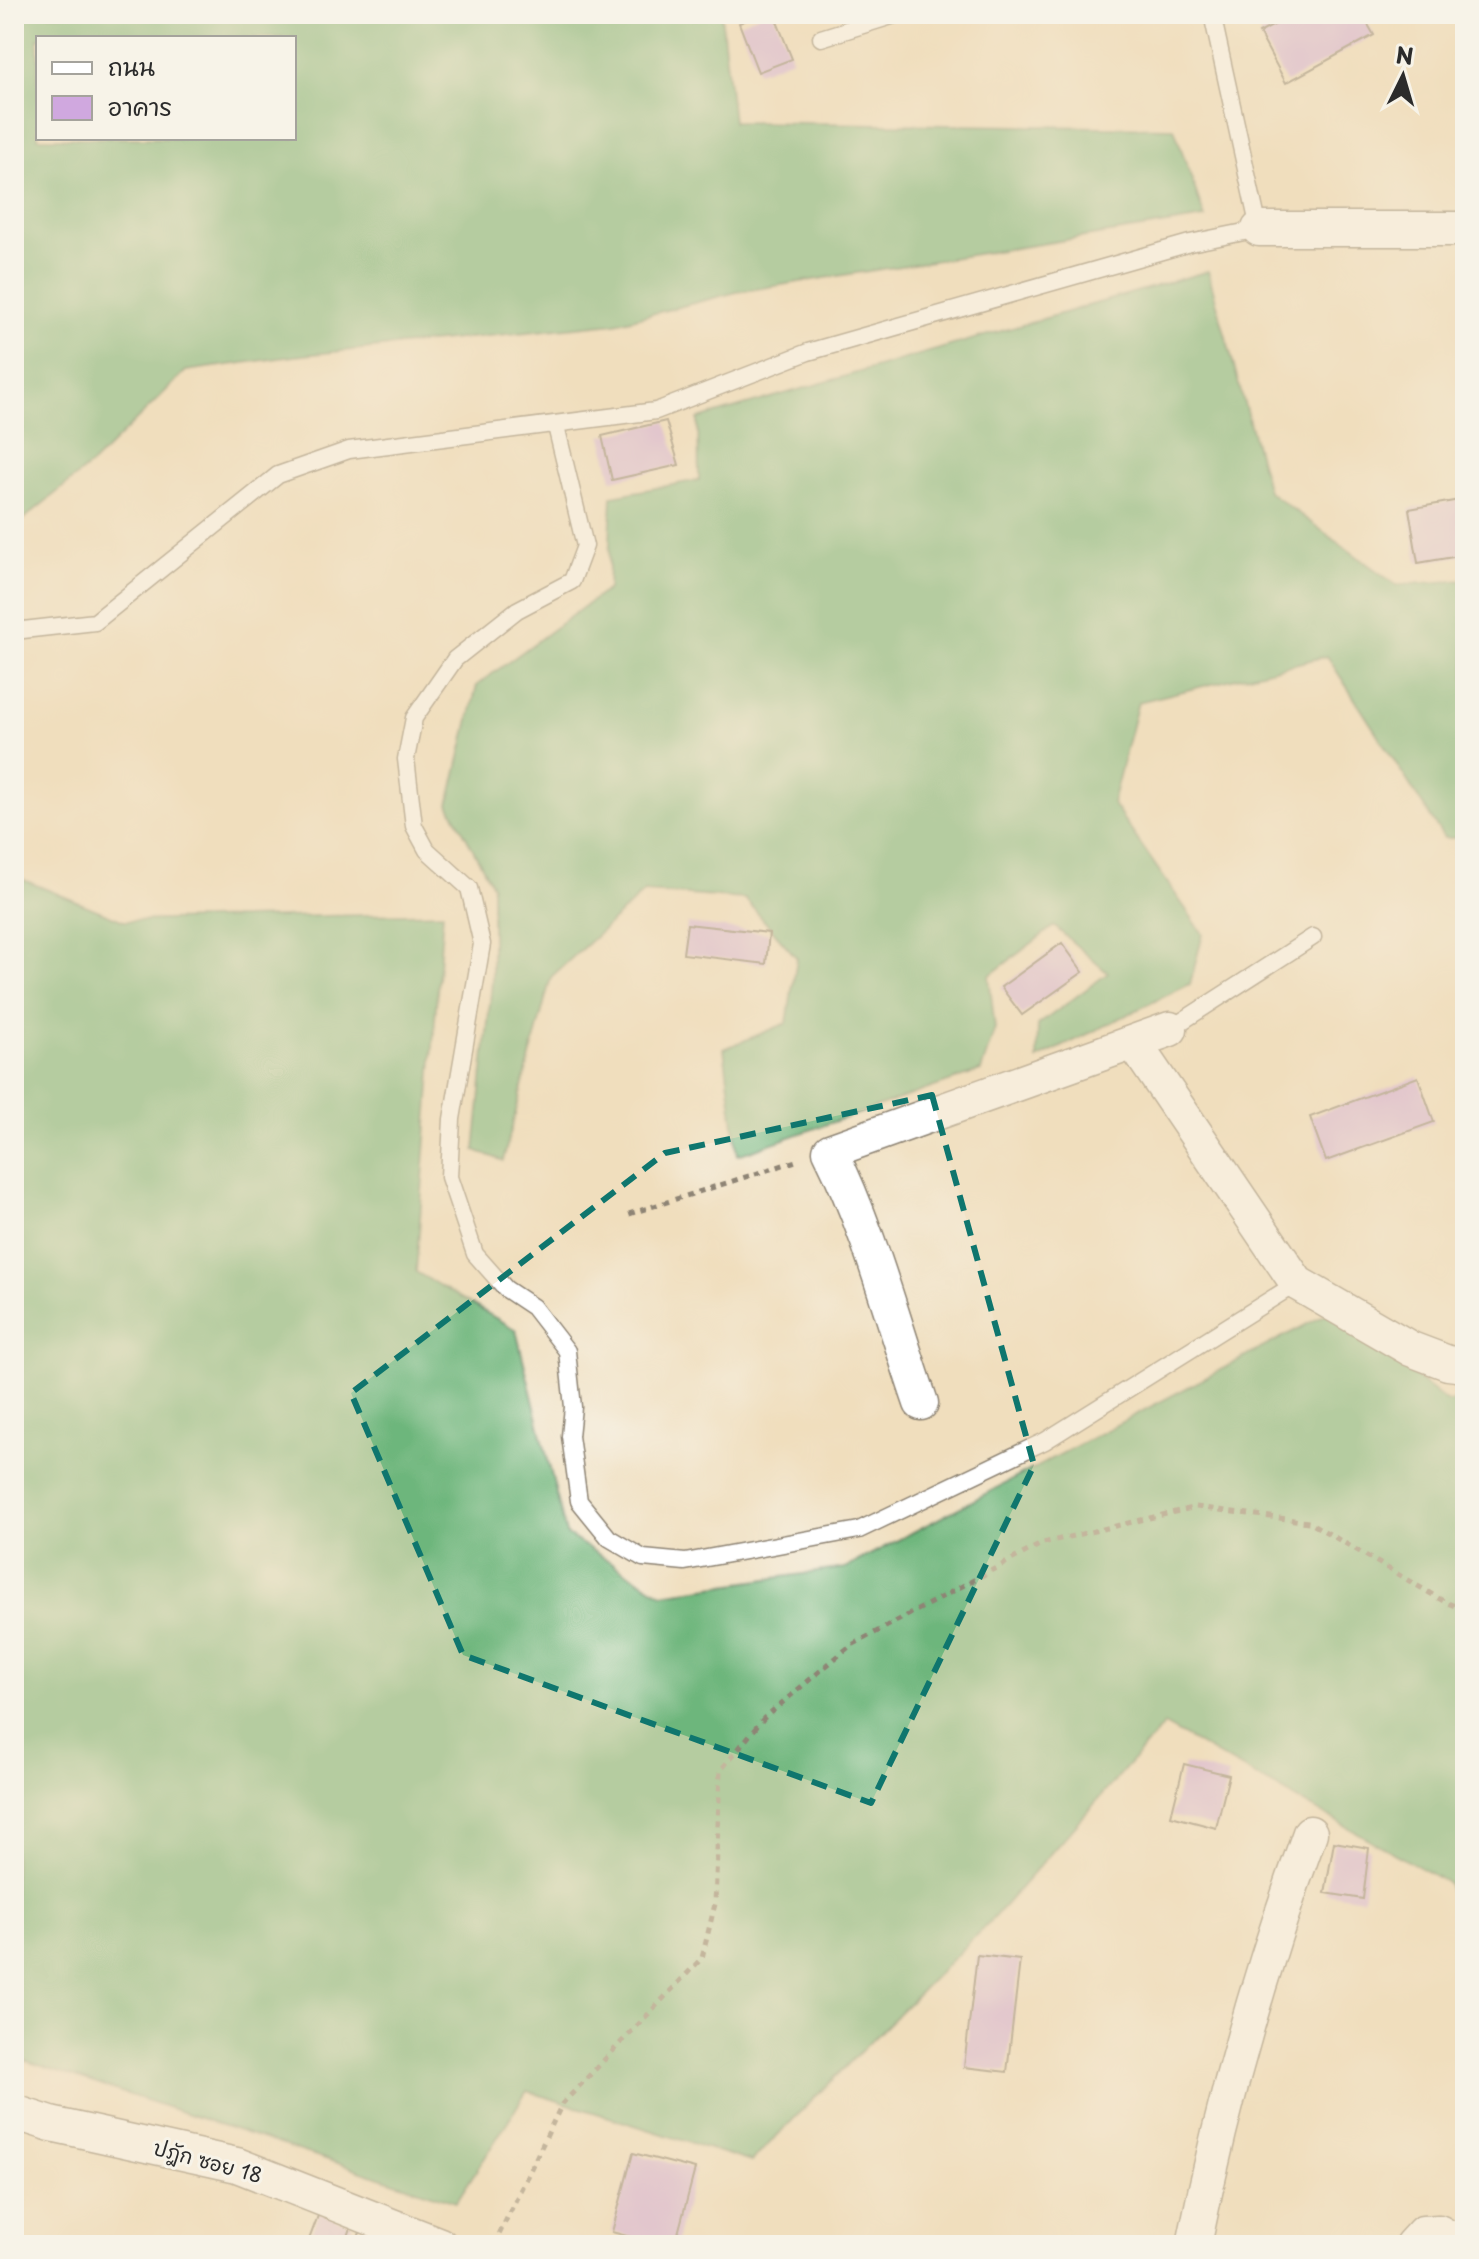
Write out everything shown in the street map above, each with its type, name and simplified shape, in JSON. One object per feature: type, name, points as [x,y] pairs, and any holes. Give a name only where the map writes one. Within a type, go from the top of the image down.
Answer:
[{"type":"street","points":[[1259,229],[1465,229]]},
{"type":"street","points":[[921,1403],[887,1294],[846,1183],[830,1151],[1170,1029]]},
{"type":"street","points":[[1134,1043],[1297,1283],[1411,1349],[1448,1363],[1465,1365]]},
{"type":"street","points":[[1194,2245],[1218,2124],[1270,1944],[1310,1833]]},
{"type":"street","name":"ปฎัก ซอย 18","points":[[14,2112],[51,2124],[237,2165],[440,2245]]},
{"type":"street","points":[[1412,2245],[1423,2233],[1439,2232],[1462,2245]]},
{"type":"lane","points":[[821,38],[898,14]]},
{"type":"lane","points":[[14,631],[95,622],[278,475],[349,450],[656,411],[808,352],[1190,243],[1259,229],[1212,14]]},
{"type":"lane","points":[[556,426],[585,546],[572,581],[517,610],[455,659],[414,718],[406,759],[414,826],[427,850],[469,888],[482,944],[452,1119],[449,1177],[475,1254],[506,1289],[533,1307],[567,1351],[573,1407],[570,1436],[579,1501],[609,1538],[643,1558],[685,1562],[859,1530],[1045,1441],[1297,1283]]},
{"type":"lane","points":[[1170,1029],[1313,937]]},
{"type":"path","points":[[629,1214],[830,1151]]},
{"type":"path","points":[[494,2245],[562,2104],[702,1958],[715,1904],[720,1771],[764,1718],[850,1646],[1043,1543],[1196,1507],[1309,1522],[1445,1602],[1465,1610]]},
{"type":"highlighted area","points":[[932,1095],[1034,1465],[871,1803],[463,1655],[351,1393],[665,1153]]},
{"type":"green space","points":[[14,14],[721,14],[733,122],[1174,128],[1205,218],[737,292],[616,323],[294,356],[186,371],[93,463],[14,527]]},
{"type":"green space","points":[[1208,271],[1268,491],[1396,585],[1465,580],[1465,838],[1444,838],[1327,656],[1138,702],[1112,803],[1203,934],[1190,984],[1037,1059],[1038,1025],[1108,973],[1054,926],[989,976],[995,1029],[981,1071],[738,1155],[724,1049],[787,1023],[797,958],[745,899],[644,892],[551,977],[503,1161],[475,1150],[492,982],[492,885],[449,804],[477,685],[608,589],[612,496],[699,480],[698,419]]},
{"type":"green space","points":[[14,876],[124,921],[443,913],[416,1272],[516,1330],[566,1534],[662,1594],[845,1568],[1332,1311],[1447,1402],[1465,1400],[1465,1929],[1447,1883],[1164,1725],[995,1916],[751,2162],[527,2091],[456,2202],[14,2057]]},
{"type":"building","points":[[761,14],[774,14],[792,59],[758,72],[739,23]]},
{"type":"building","points":[[1295,14],[1362,14],[1374,35],[1286,83],[1259,33]]},
{"type":"building","points":[[666,421],[679,465],[612,480],[602,436]]},
{"type":"building","points":[[1465,499],[1465,555],[1418,563],[1409,509]]},
{"type":"building","points":[[687,924],[769,933],[766,964],[683,954]]},
{"type":"building","points":[[1062,943],[1083,972],[1022,1015],[1001,987]]},
{"type":"building","points":[[1418,1077],[1434,1122],[1326,1161],[1310,1117]]},
{"type":"building","points":[[1184,1764],[1229,1775],[1216,1828],[1171,1816]]},
{"type":"building","points":[[1334,1842],[1369,1848],[1363,1899],[1325,1893]]},
{"type":"building","points":[[977,1955],[1020,1960],[1007,2072],[964,2067]]},
{"type":"building","points":[[20,2139],[22,2225],[14,2225],[14,2140]]},
{"type":"building","points":[[633,2153],[695,2169],[675,2245],[660,2245],[612,2232]]},
{"type":"building","points":[[319,2213],[352,2225],[345,2245],[307,2245]]},
{"type":"building","points":[[360,2232],[396,2244],[396,2245],[356,2245]]}]
